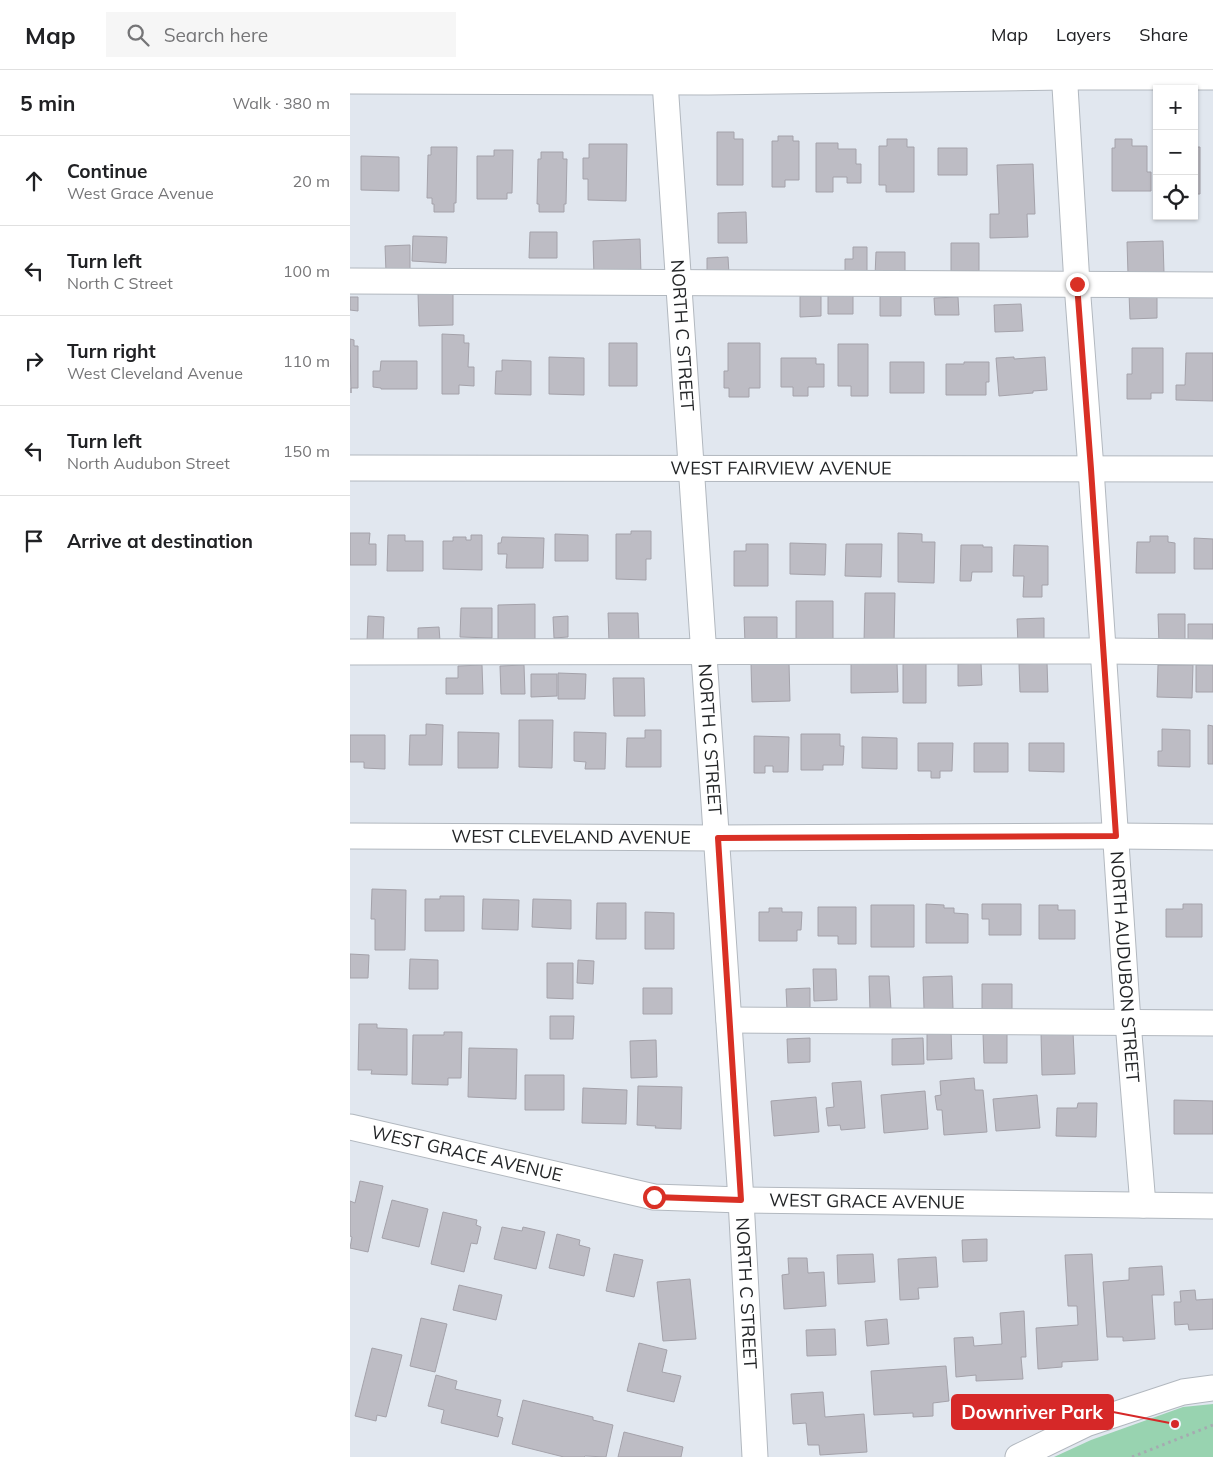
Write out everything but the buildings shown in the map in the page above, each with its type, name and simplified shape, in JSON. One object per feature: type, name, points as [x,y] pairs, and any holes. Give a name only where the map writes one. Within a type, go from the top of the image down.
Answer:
[{"type":"street","points":[[350,81],[666,82],[709,76],[1064,73],[1213,77]]},
{"type":"street","name":"NORTH AUDUBON STREET","points":[[1064,73],[1077,284],[1142,1205]]},
{"type":"street","name":"NORTH C STREET","points":[[666,82],[718,838],[755,1457]]},
{"type":"street","points":[[350,281],[1213,285]]},
{"type":"street","name":"WEST FAIRVIEW AVENUE","points":[[350,468],[1213,469]]},
{"type":"street","points":[[350,652],[1213,652]]},
{"type":"street","name":"WEST CLEVELAND AVENUE","points":[[350,836],[718,838],[1213,837]]},
{"type":"street","points":[[729,1020],[1213,1023]]},
{"type":"street","name":"WEST GRACE AVENUE","points":[[350,1128],[654,1197],[741,1200],[1213,1206]]},
{"type":"street","points":[[1018,1457],[1086,1424],[1183,1392],[1213,1388]]},
{"type":"path","points":[[1132,1457],[1213,1425]]},
{"type":"green space","points":[[1213,1404],[1213,1457],[1054,1457],[1091,1440],[1183,1407]]},
{"type":"place","name":"Downriver Park","points":[[1175,1424]]},
{"type":"route","points":[[654,1197],[741,1200],[718,838],[1116,836],[1077,284]]}]
